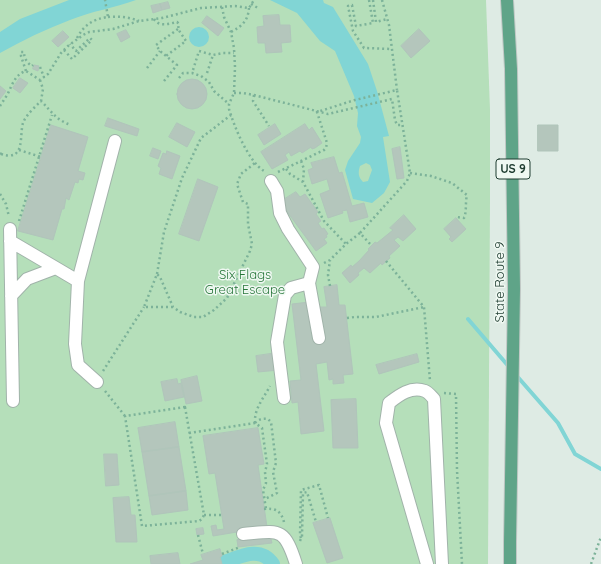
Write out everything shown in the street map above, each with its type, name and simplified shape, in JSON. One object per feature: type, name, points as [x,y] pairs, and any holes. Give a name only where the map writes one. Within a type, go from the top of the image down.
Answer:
[{"type":"main road","name":"State Route 9","points":[[507,0],[511,77],[514,289],[510,564]]},
{"type":"lane","points":[[97,382],[78,365],[75,344],[78,281],[115,141]]},
{"type":"lane","points":[[271,178],[277,191],[280,213],[288,229],[322,263],[309,283],[291,288],[285,295],[277,342],[284,398]]},
{"type":"lane","points":[[10,230],[56,268],[78,281]]},
{"type":"lane","points":[[10,230],[13,401]]},
{"type":"lane","points":[[11,296],[28,279],[56,268]]},
{"type":"lane","points":[[309,283],[319,338]]},
{"type":"lane","points":[[427,564],[386,423],[389,403],[400,394],[414,389],[426,391],[434,399],[442,564]]},
{"type":"lane","points":[[243,534],[274,532],[283,535],[291,546],[296,564]]},
{"type":"path","points":[[105,0],[108,17]]},
{"type":"path","points":[[231,32],[246,20],[249,15],[249,8],[254,0]]},
{"type":"path","points":[[369,0],[373,23],[356,26],[352,5],[348,6],[354,31],[364,48],[392,49]]},
{"type":"path","points":[[372,0],[376,22],[387,19]]},
{"type":"path","points":[[330,286],[328,275],[322,263],[360,233],[407,181],[410,173],[392,49],[382,0]]},
{"type":"path","points":[[251,4],[258,8]]},
{"type":"path","points":[[40,80],[48,74],[64,50],[70,44],[89,32],[201,8],[235,6],[249,8]]},
{"type":"path","points":[[222,7],[224,18],[231,32],[234,53],[234,93],[229,104],[231,115],[246,150],[255,163],[271,178],[326,148],[327,143],[317,112]]},
{"type":"path","points":[[76,40],[82,29],[88,24],[102,18],[130,17],[139,21]]},
{"type":"path","points":[[154,19],[156,23],[161,25],[177,22],[179,24],[178,29],[186,41],[166,56]]},
{"type":"path","points":[[164,81],[177,65],[160,51],[156,45],[178,29]]},
{"type":"path","points":[[64,50],[72,58],[92,40],[90,38],[76,51],[70,44]]},
{"type":"path","points":[[146,68],[160,51]]},
{"type":"path","points":[[193,70],[198,51],[212,55],[234,53]]},
{"type":"path","points":[[26,71],[21,52],[24,52],[26,60],[29,64],[32,66],[33,65]]},
{"type":"path","points":[[207,73],[212,55]]},
{"type":"path","points":[[40,67],[44,77]]},
{"type":"path","points":[[0,106],[21,72],[26,71],[33,74],[40,80],[43,89],[41,102],[32,110],[23,123],[19,150],[15,154],[7,156],[0,155]]},
{"type":"path","points":[[179,78],[183,73],[192,73],[201,76],[209,82],[214,91],[229,104]]},
{"type":"path","points":[[317,112],[355,100],[397,90]]},
{"type":"path","points":[[234,93],[254,95],[328,114],[392,99],[395,120],[397,125],[402,125]]},
{"type":"path","points":[[254,95],[253,101],[269,126]]},
{"type":"path","points":[[41,102],[52,114],[63,122],[71,125]]},
{"type":"path","points":[[10,230],[19,221],[40,157],[52,114]]},
{"type":"path","points":[[125,416],[185,407],[204,515],[202,519],[199,521],[142,526],[125,416],[97,382],[144,307],[157,274],[164,232],[182,178],[201,138],[231,115]]},
{"type":"path","points":[[19,150],[40,157]]},
{"type":"path","points":[[301,161],[304,169],[303,182]]},
{"type":"path","points":[[157,274],[160,277],[173,307],[180,312],[194,317],[203,317],[214,310],[227,298],[252,244],[248,224],[248,204],[243,202],[237,184],[241,174],[255,163]]},
{"type":"path","points":[[286,169],[290,174],[303,182],[324,221],[346,244]]},
{"type":"path","points":[[410,173],[431,176],[452,183],[467,195],[465,202],[466,214],[464,218],[457,217]]},
{"type":"path","points":[[1,196],[9,212],[10,230]]},
{"type":"path","points":[[360,233],[372,245]]},
{"type":"path","points":[[386,261],[424,307],[430,384]]},
{"type":"path","points":[[144,307],[173,307]]},
{"type":"path","points":[[347,318],[376,317],[424,307]]},
{"type":"path","points":[[266,509],[263,490],[266,483],[265,472],[268,464],[262,428],[255,423],[254,416],[260,401],[270,385]]},
{"type":"path","points":[[456,394],[457,470],[462,564]]},
{"type":"path","points":[[189,434],[255,423],[265,418],[268,419],[271,422],[276,463],[273,472],[276,493],[264,499]]},
{"type":"path","points":[[316,522],[307,492],[303,493],[301,539],[301,490],[319,485],[328,518]]},
{"type":"path","points":[[204,515],[222,515]]},
{"type":"path","points":[[198,535],[203,554]]},
{"type":"path","points":[[591,564],[601,537]]},
{"type":"path","points":[[222,554],[240,547]]},
{"type":"green space","name":"Six Flags Great Escape","points":[[0,0],[486,0],[490,110],[488,564],[0,564]]},
{"type":"water","points":[[69,0],[136,0],[86,14],[61,23],[0,53],[0,32],[20,19]]},
{"type":"water","points":[[270,0],[323,0],[324,3],[333,7],[368,64],[389,136],[383,137],[390,182],[384,193],[372,203],[353,199],[345,170],[348,161],[360,143],[361,137],[357,126],[358,113],[354,96],[335,51],[320,41],[297,13]],"holes":[[[366,163],[370,165],[372,170],[368,181],[363,182],[359,174],[360,166]]]},
{"type":"water","points":[[199,27],[206,30],[209,37],[206,44],[199,47],[192,44],[189,37],[192,30]]},
{"type":"building","points":[[168,2],[170,8],[162,10],[160,4]]},
{"type":"building","points":[[160,4],[162,10],[153,13],[151,6]]},
{"type":"building","points":[[279,15],[280,25],[290,25],[291,42],[281,43],[282,52],[266,53],[265,43],[258,43],[257,27],[264,26],[263,16]]},
{"type":"building","points":[[207,16],[224,28],[218,36],[202,23]]},
{"type":"building","points":[[419,29],[430,41],[411,58],[401,46]]},
{"type":"building","points":[[126,30],[130,37],[121,42],[117,34]]},
{"type":"building","points":[[63,31],[69,37],[58,47],[52,41]]},
{"type":"building","points":[[34,65],[39,66],[38,71],[33,69]]},
{"type":"building","points":[[20,78],[28,83],[20,93],[13,88]]},
{"type":"building","points":[[192,79],[203,83],[207,94],[203,105],[192,109],[181,105],[177,94],[181,83]]},
{"type":"building","points":[[0,86],[6,91],[0,99]]},
{"type":"building","points":[[108,118],[139,129],[137,136],[105,126]]},
{"type":"building","points":[[177,123],[195,132],[187,147],[169,137]]},
{"type":"building","points":[[275,124],[281,134],[264,145],[258,135]]},
{"type":"building","points":[[305,124],[309,130],[312,127],[322,143],[315,148],[312,149],[311,147],[302,153],[300,151],[291,156],[289,152],[285,155],[288,160],[272,169],[261,152]]},
{"type":"building","points":[[51,125],[88,137],[78,171],[85,173],[83,180],[79,179],[78,183],[75,182],[69,200],[66,198],[64,209],[62,209],[53,240],[18,231]]},
{"type":"building","points":[[538,125],[558,125],[558,151],[538,151]]},
{"type":"building","points":[[400,147],[404,178],[397,179],[392,149]]},
{"type":"building","points":[[153,148],[161,151],[158,159],[150,156]]},
{"type":"building","points":[[167,151],[180,156],[172,179],[159,174],[161,168],[158,166],[163,153],[166,154]]},
{"type":"building","points":[[334,157],[339,173],[342,172],[352,206],[364,203],[368,217],[350,222],[347,210],[342,211],[343,213],[328,218],[320,194],[330,190],[327,179],[312,184],[308,170],[313,168],[311,163]]},
{"type":"building","points":[[198,179],[218,187],[199,241],[179,234]]},
{"type":"building","points":[[296,192],[300,197],[305,194],[318,212],[316,214],[321,221],[318,223],[328,234],[324,239],[327,243],[316,251],[280,202]]},
{"type":"building","points":[[404,215],[416,229],[403,241],[398,237],[394,240],[400,246],[382,265],[381,263],[370,273],[364,268],[350,283],[342,273],[351,265],[352,267],[359,261],[375,242],[377,243],[393,230],[390,228]]},
{"type":"building","points":[[456,218],[466,229],[452,242],[449,239],[451,237],[444,229]]},
{"type":"building","points":[[337,285],[339,305],[345,305],[353,374],[343,375],[344,383],[333,384],[333,379],[329,380],[327,362],[316,364],[324,431],[301,434],[298,402],[292,403],[290,381],[301,380],[292,304],[309,302],[313,341],[324,339],[320,307],[327,307],[324,287]]},
{"type":"building","points":[[277,353],[279,370],[258,372],[256,356]]},
{"type":"building","points":[[417,354],[419,362],[379,374],[376,365]]},
{"type":"building","points":[[197,376],[202,401],[186,404],[181,380]]},
{"type":"building","points":[[177,379],[178,384],[181,383],[184,397],[165,401],[161,382]]},
{"type":"building","points":[[356,399],[358,448],[333,448],[331,400]]},
{"type":"building","points":[[175,422],[179,447],[142,452],[138,428]]},
{"type":"building","points":[[258,428],[264,464],[258,465],[267,527],[213,536],[211,526],[216,525],[217,530],[224,529],[215,473],[209,474],[203,436]]},
{"type":"building","points":[[179,447],[186,491],[149,496],[142,452]]},
{"type":"building","points":[[104,454],[117,454],[119,485],[106,486]]},
{"type":"building","points":[[186,491],[188,510],[152,515],[149,496]]},
{"type":"building","points":[[129,497],[131,515],[135,515],[137,542],[116,542],[113,498]]},
{"type":"building","points":[[330,518],[343,558],[327,563],[313,523]]},
{"type":"building","points":[[203,528],[204,534],[197,535],[196,529]]},
{"type":"building","points":[[270,535],[272,543],[238,547],[237,540]]},
{"type":"building","points":[[220,549],[222,564],[190,564],[203,560],[201,555]]},
{"type":"building","points":[[178,553],[180,564],[151,564],[150,556]]},
{"type":"waterway","points":[[468,319],[510,368]]},
{"type":"waterway","points":[[516,375],[558,423],[575,454],[601,469]]},
{"type":"waterway","points":[[222,563],[249,554],[256,554],[268,558],[273,564]]}]
